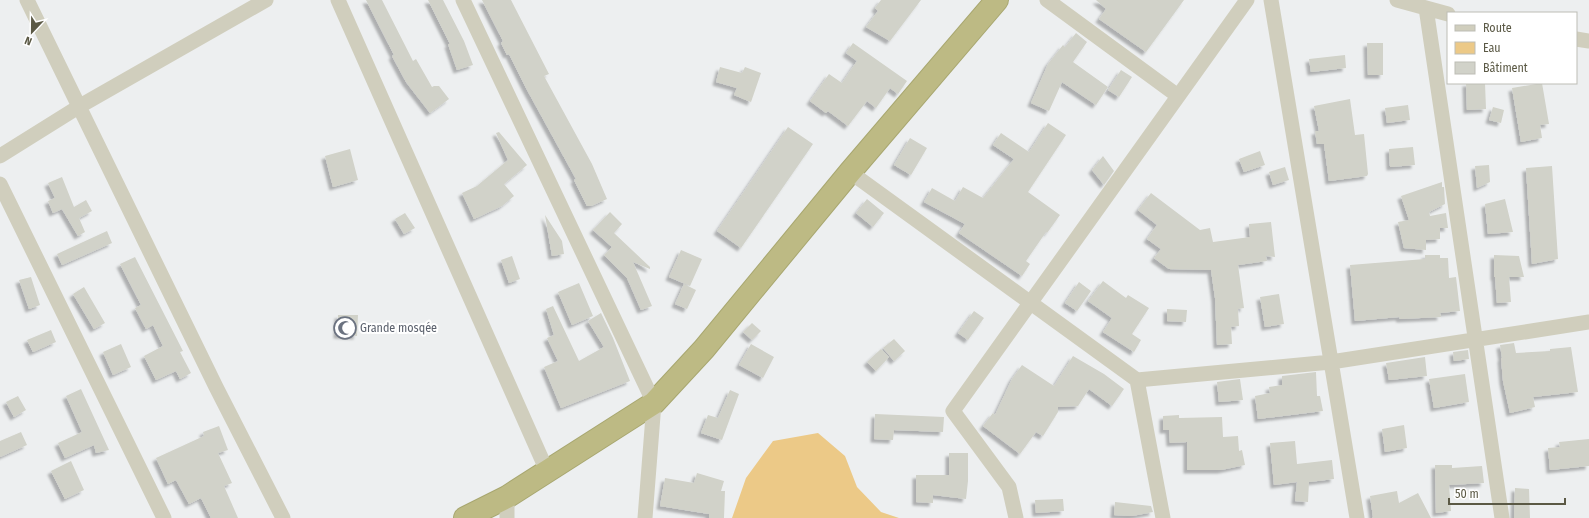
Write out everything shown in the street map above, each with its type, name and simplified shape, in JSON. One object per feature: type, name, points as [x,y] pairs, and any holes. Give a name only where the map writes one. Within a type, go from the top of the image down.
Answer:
[{"type":"highway","points":[[464,518],[507,507],[547,471],[654,404],[704,349],[850,172],[997,0]]},
{"type":"street","points":[[27,0],[216,387],[283,518]]},
{"type":"street","points":[[0,156],[80,106],[266,0]]},
{"type":"street","points":[[338,0],[547,471]]},
{"type":"street","points":[[463,0],[654,404],[645,518]]},
{"type":"street","points":[[1047,0],[1178,96]]},
{"type":"street","points":[[1016,518],[1009,487],[953,411],[1247,0]]},
{"type":"street","points":[[1271,0],[1357,518]]},
{"type":"street","points":[[1397,0],[1447,14]]},
{"type":"street","points":[[1426,8],[1502,518]]},
{"type":"street","points":[[1577,39],[1589,41]]},
{"type":"street","points":[[850,172],[1137,380],[1331,362],[1589,322]]},
{"type":"street","points":[[0,184],[164,518]]},
{"type":"street","points":[[1137,380],[1162,518]]},
{"type":"water","points":[[818,433],[845,456],[857,487],[881,512],[899,518],[732,518],[746,478],[773,441]]},
{"type":"building","points":[[366,0],[382,0],[413,61],[416,59],[432,87],[439,86],[449,99],[430,113],[406,82]]},
{"type":"building","points":[[428,0],[443,0],[464,41],[473,65],[457,70],[448,44],[450,44]]},
{"type":"building","points":[[482,0],[511,0],[549,74],[544,76],[592,164],[607,199],[591,206],[587,206],[574,180],[576,179],[509,54],[507,55],[501,43],[503,41]]},
{"type":"building","points":[[881,0],[921,0],[890,41],[866,27],[878,11],[875,8]]},
{"type":"building","points":[[1096,0],[1184,0],[1146,52],[1099,19],[1106,9]]},
{"type":"building","points":[[1076,33],[1087,42],[1073,62],[1108,87],[1096,105],[1062,82],[1049,111],[1031,103],[1048,64],[1063,45],[1065,47]]},
{"type":"building","points":[[853,43],[907,81],[898,94],[890,88],[876,108],[867,101],[848,126],[828,111],[826,113],[810,101],[829,74],[842,83],[857,61],[846,53]]},
{"type":"building","points":[[1367,43],[1383,43],[1383,75],[1368,75]]},
{"type":"building","points":[[1345,55],[1346,68],[1311,72],[1309,59]]},
{"type":"building","points":[[720,67],[742,73],[745,67],[761,73],[751,102],[734,95],[737,88],[716,82]]},
{"type":"building","points":[[1121,70],[1132,77],[1119,97],[1108,90]]},
{"type":"building","points":[[1466,84],[1485,84],[1486,109],[1467,110]]},
{"type":"building","points":[[1542,84],[1549,124],[1540,125],[1542,138],[1521,142],[1512,88]]},
{"type":"building","points":[[1350,99],[1355,135],[1364,134],[1368,174],[1367,176],[1329,181],[1324,144],[1317,144],[1315,131],[1319,131],[1314,106]]},
{"type":"building","points":[[1408,105],[1410,120],[1387,123],[1385,108]]},
{"type":"building","points":[[1493,107],[1504,110],[1501,123],[1489,120]]},
{"type":"building","points":[[1048,123],[1066,135],[1028,192],[1060,215],[1026,261],[1030,264],[1022,276],[959,233],[965,224],[924,202],[932,188],[955,201],[963,187],[983,198],[1014,159],[993,145],[1001,133],[1029,152]]},
{"type":"building","points":[[788,127],[813,144],[741,248],[717,231]]},
{"type":"building","points":[[499,132],[527,165],[504,184],[514,196],[502,206],[474,219],[462,193],[477,186],[508,160],[496,133]]},
{"type":"building","points":[[910,138],[927,148],[911,175],[894,165]]},
{"type":"building","points":[[1413,147],[1415,165],[1390,167],[1389,149]]},
{"type":"building","points":[[350,149],[358,180],[333,187],[325,156]]},
{"type":"building","points":[[1260,151],[1265,165],[1244,172],[1239,159]]},
{"type":"building","points":[[1103,156],[1114,171],[1104,185],[1092,170]]},
{"type":"building","points":[[1489,165],[1490,182],[1477,188],[1475,166]]},
{"type":"building","points":[[1552,166],[1558,259],[1532,264],[1526,168]]},
{"type":"building","points":[[1285,167],[1289,180],[1273,185],[1269,172]]},
{"type":"building","points":[[62,177],[74,207],[86,200],[92,211],[79,218],[85,232],[78,236],[62,209],[53,213],[48,201],[55,198],[48,183]]},
{"type":"building","points":[[1442,182],[1442,187],[1444,187],[1445,204],[1429,212],[1430,216],[1446,213],[1448,228],[1440,228],[1440,239],[1426,240],[1426,250],[1404,248],[1398,222],[1409,220],[1401,196]]},
{"type":"building","points":[[1151,193],[1200,230],[1210,228],[1213,242],[1250,237],[1249,224],[1271,222],[1275,257],[1266,256],[1267,261],[1238,265],[1244,308],[1238,309],[1239,326],[1231,327],[1232,344],[1217,345],[1215,298],[1211,270],[1169,269],[1154,258],[1161,249],[1147,239],[1157,225],[1138,210]]},
{"type":"building","points":[[867,199],[884,213],[873,227],[856,213]]},
{"type":"building","points":[[1505,199],[1513,232],[1488,234],[1485,204]]},
{"type":"building","points":[[610,212],[622,224],[614,233],[650,267],[650,269],[633,262],[652,306],[641,310],[627,278],[604,255],[612,247],[593,230]]},
{"type":"building","points":[[405,213],[415,228],[404,234],[395,219]]},
{"type":"building","points":[[545,215],[562,241],[564,254],[552,256]]},
{"type":"building","points":[[107,231],[112,243],[62,265],[57,254]]},
{"type":"building","points":[[681,250],[702,259],[690,286],[669,277]]},
{"type":"building","points":[[1425,255],[1440,255],[1440,258],[1448,258],[1449,278],[1456,277],[1460,311],[1440,313],[1441,317],[1400,319],[1399,317],[1355,321],[1350,265],[1425,259]]},
{"type":"building","points":[[1494,255],[1519,256],[1524,277],[1509,277],[1511,302],[1497,303],[1494,277]]},
{"type":"building","points":[[512,256],[520,279],[509,283],[501,260]]},
{"type":"building","points":[[135,257],[183,351],[180,352],[191,373],[180,379],[176,371],[156,380],[144,356],[163,346],[153,325],[146,329],[135,308],[141,305],[120,264]]},
{"type":"building","points":[[31,277],[40,305],[29,309],[19,280]]},
{"type":"building","points":[[1103,281],[1126,298],[1128,295],[1149,308],[1132,334],[1141,340],[1134,352],[1103,332],[1112,318],[1088,301]]},
{"type":"building","points":[[1079,282],[1091,291],[1077,311],[1065,303]]},
{"type":"building","points":[[579,283],[593,316],[572,325],[558,292]]},
{"type":"building","points":[[684,284],[696,290],[687,309],[675,304]]},
{"type":"building","points":[[84,287],[105,323],[94,329],[73,294]]},
{"type":"building","points":[[1279,294],[1284,324],[1265,327],[1260,297]]},
{"type":"building","points":[[553,306],[579,361],[604,347],[588,321],[601,313],[613,338],[630,381],[561,408],[544,367],[558,361],[547,338],[554,335],[546,309]]},
{"type":"building","points":[[1167,309],[1187,310],[1186,322],[1167,321]]},
{"type":"building","points":[[974,311],[984,318],[968,340],[958,333]]},
{"type":"building","points":[[338,315],[358,315],[357,336],[337,335]]},
{"type":"building","points":[[752,323],[761,331],[752,340],[743,332]]},
{"type":"building","points":[[51,330],[56,342],[33,352],[27,340]]},
{"type":"building","points":[[894,339],[905,351],[894,361],[883,348]]},
{"type":"building","points":[[1514,343],[1516,353],[1550,351],[1550,349],[1571,347],[1578,392],[1533,397],[1535,407],[1510,413],[1503,381],[1500,345]]},
{"type":"building","points":[[121,344],[131,367],[113,375],[103,352]]},
{"type":"building","points":[[751,344],[774,357],[763,378],[739,365]]},
{"type":"building","points":[[881,349],[889,357],[876,371],[867,362]]},
{"type":"building","points":[[1468,350],[1469,359],[1454,361],[1453,352]]},
{"type":"building","points":[[1073,356],[1104,374],[1124,389],[1112,406],[1089,389],[1078,406],[1058,407],[1058,412],[1043,436],[1036,432],[1020,454],[983,426],[993,413],[995,415],[1012,379],[1022,365],[1054,386]]},
{"type":"building","points":[[1425,357],[1427,376],[1389,380],[1386,363]]},
{"type":"building","points":[[1316,372],[1317,396],[1320,396],[1323,411],[1258,419],[1255,396],[1270,393],[1269,387],[1282,385],[1282,376]]},
{"type":"building","points":[[1465,374],[1469,402],[1434,408],[1429,379]]},
{"type":"building","points":[[1240,379],[1243,400],[1219,402],[1217,382]]},
{"type":"building","points":[[81,389],[109,450],[96,453],[94,445],[65,458],[58,443],[82,432],[66,396]]},
{"type":"building","points":[[730,390],[739,394],[722,440],[701,433],[708,415],[718,418]]},
{"type":"building","points":[[18,396],[26,410],[14,417],[6,402]]},
{"type":"building","points":[[875,414],[944,417],[943,432],[894,430],[893,440],[874,439]]},
{"type":"building","points":[[1179,415],[1179,418],[1222,417],[1223,437],[1238,436],[1239,451],[1242,450],[1245,465],[1221,470],[1187,470],[1187,442],[1170,443],[1169,430],[1163,430],[1163,416]]},
{"type":"building","points":[[1404,425],[1407,448],[1385,452],[1382,429]]},
{"type":"building","points":[[219,426],[228,450],[218,453],[232,483],[224,486],[238,518],[211,518],[201,498],[189,504],[176,480],[168,484],[156,458],[204,436],[203,432]]},
{"type":"building","points":[[21,432],[27,445],[0,457],[0,441]]},
{"type":"building","points":[[1589,439],[1589,466],[1550,470],[1548,448],[1560,447],[1559,442]]},
{"type":"building","points":[[1295,441],[1297,464],[1332,460],[1334,479],[1309,482],[1308,502],[1295,501],[1297,482],[1274,485],[1270,443]]},
{"type":"building","points":[[949,453],[968,453],[968,481],[966,499],[933,495],[933,503],[916,502],[916,475],[949,475]]},
{"type":"building","points":[[71,461],[84,490],[65,499],[51,471]]},
{"type":"building","points":[[1435,465],[1452,465],[1452,468],[1482,466],[1484,483],[1449,485],[1451,511],[1436,513]]},
{"type":"building","points":[[697,473],[724,481],[721,491],[725,491],[724,518],[709,518],[709,514],[660,506],[665,478],[694,483]]},
{"type":"building","points":[[1515,488],[1529,489],[1530,518],[1514,518]]},
{"type":"building","points":[[1397,491],[1399,503],[1418,493],[1431,518],[1372,518],[1370,496]]},
{"type":"building","points":[[1063,499],[1064,511],[1036,513],[1035,500]]},
{"type":"building","points":[[1115,502],[1151,506],[1153,512],[1132,516],[1114,515]]},
{"type":"place","name":"Grande mosqée","points":[[345,328]]}]
